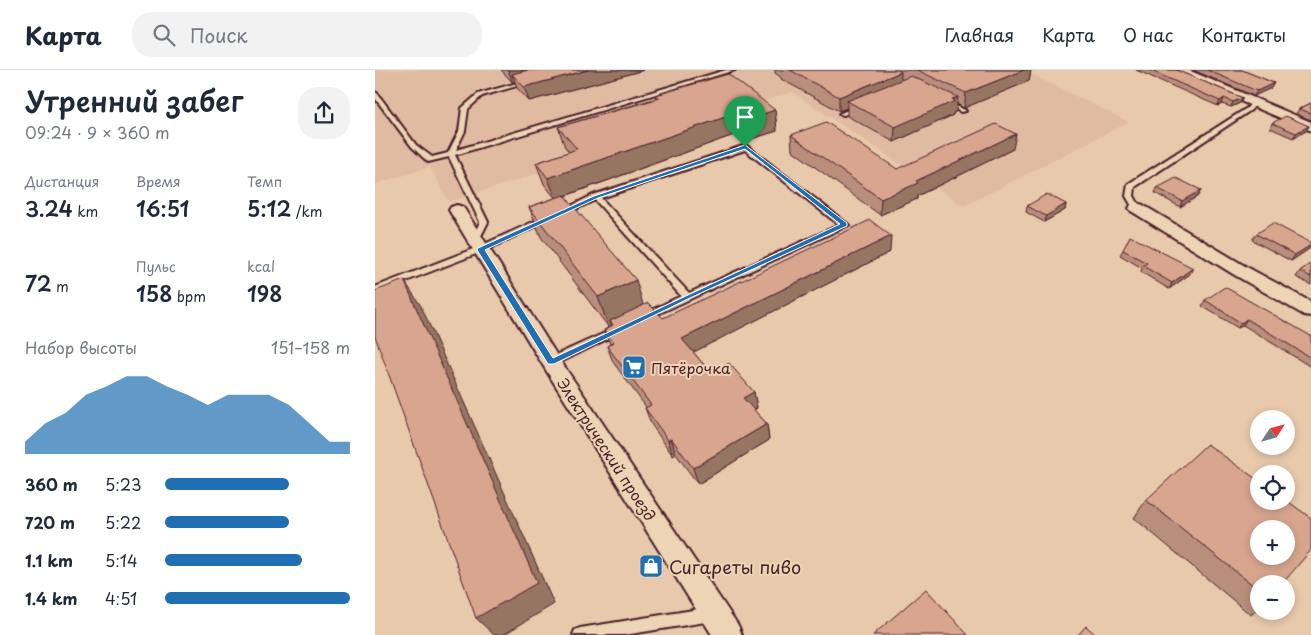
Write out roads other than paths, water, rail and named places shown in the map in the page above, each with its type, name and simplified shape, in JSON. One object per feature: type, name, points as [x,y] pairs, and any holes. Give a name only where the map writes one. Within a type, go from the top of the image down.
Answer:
[{"type":"street","points":[[1178,70],[1311,127]]},
{"type":"street","points":[[1137,208],[1239,270],[1311,310]]},
{"type":"street","name":"Электрический проезд","points":[[457,210],[551,362],[728,635]]},
{"type":"lane","points":[[375,94],[414,146],[431,160],[732,70]]},
{"type":"lane","points":[[451,154],[462,131],[465,108],[479,95],[537,80]]},
{"type":"lane","points":[[936,99],[963,111]]},
{"type":"lane","points":[[842,114],[867,103]]},
{"type":"lane","points":[[1137,208],[1130,196],[1131,186],[1249,109],[1254,103]]},
{"type":"lane","points":[[375,290],[478,245],[596,197],[745,147],[845,224],[551,362]]},
{"type":"lane","points":[[451,154],[484,222],[478,245]]},
{"type":"lane","points":[[596,197],[687,297]]},
{"type":"lane","points":[[580,635],[714,614]]},
{"type":"place","name":"Пятёрочка","points":[[634,367]]},
{"type":"place","name":"Сигареты пиво","points":[[651,566]]}]
